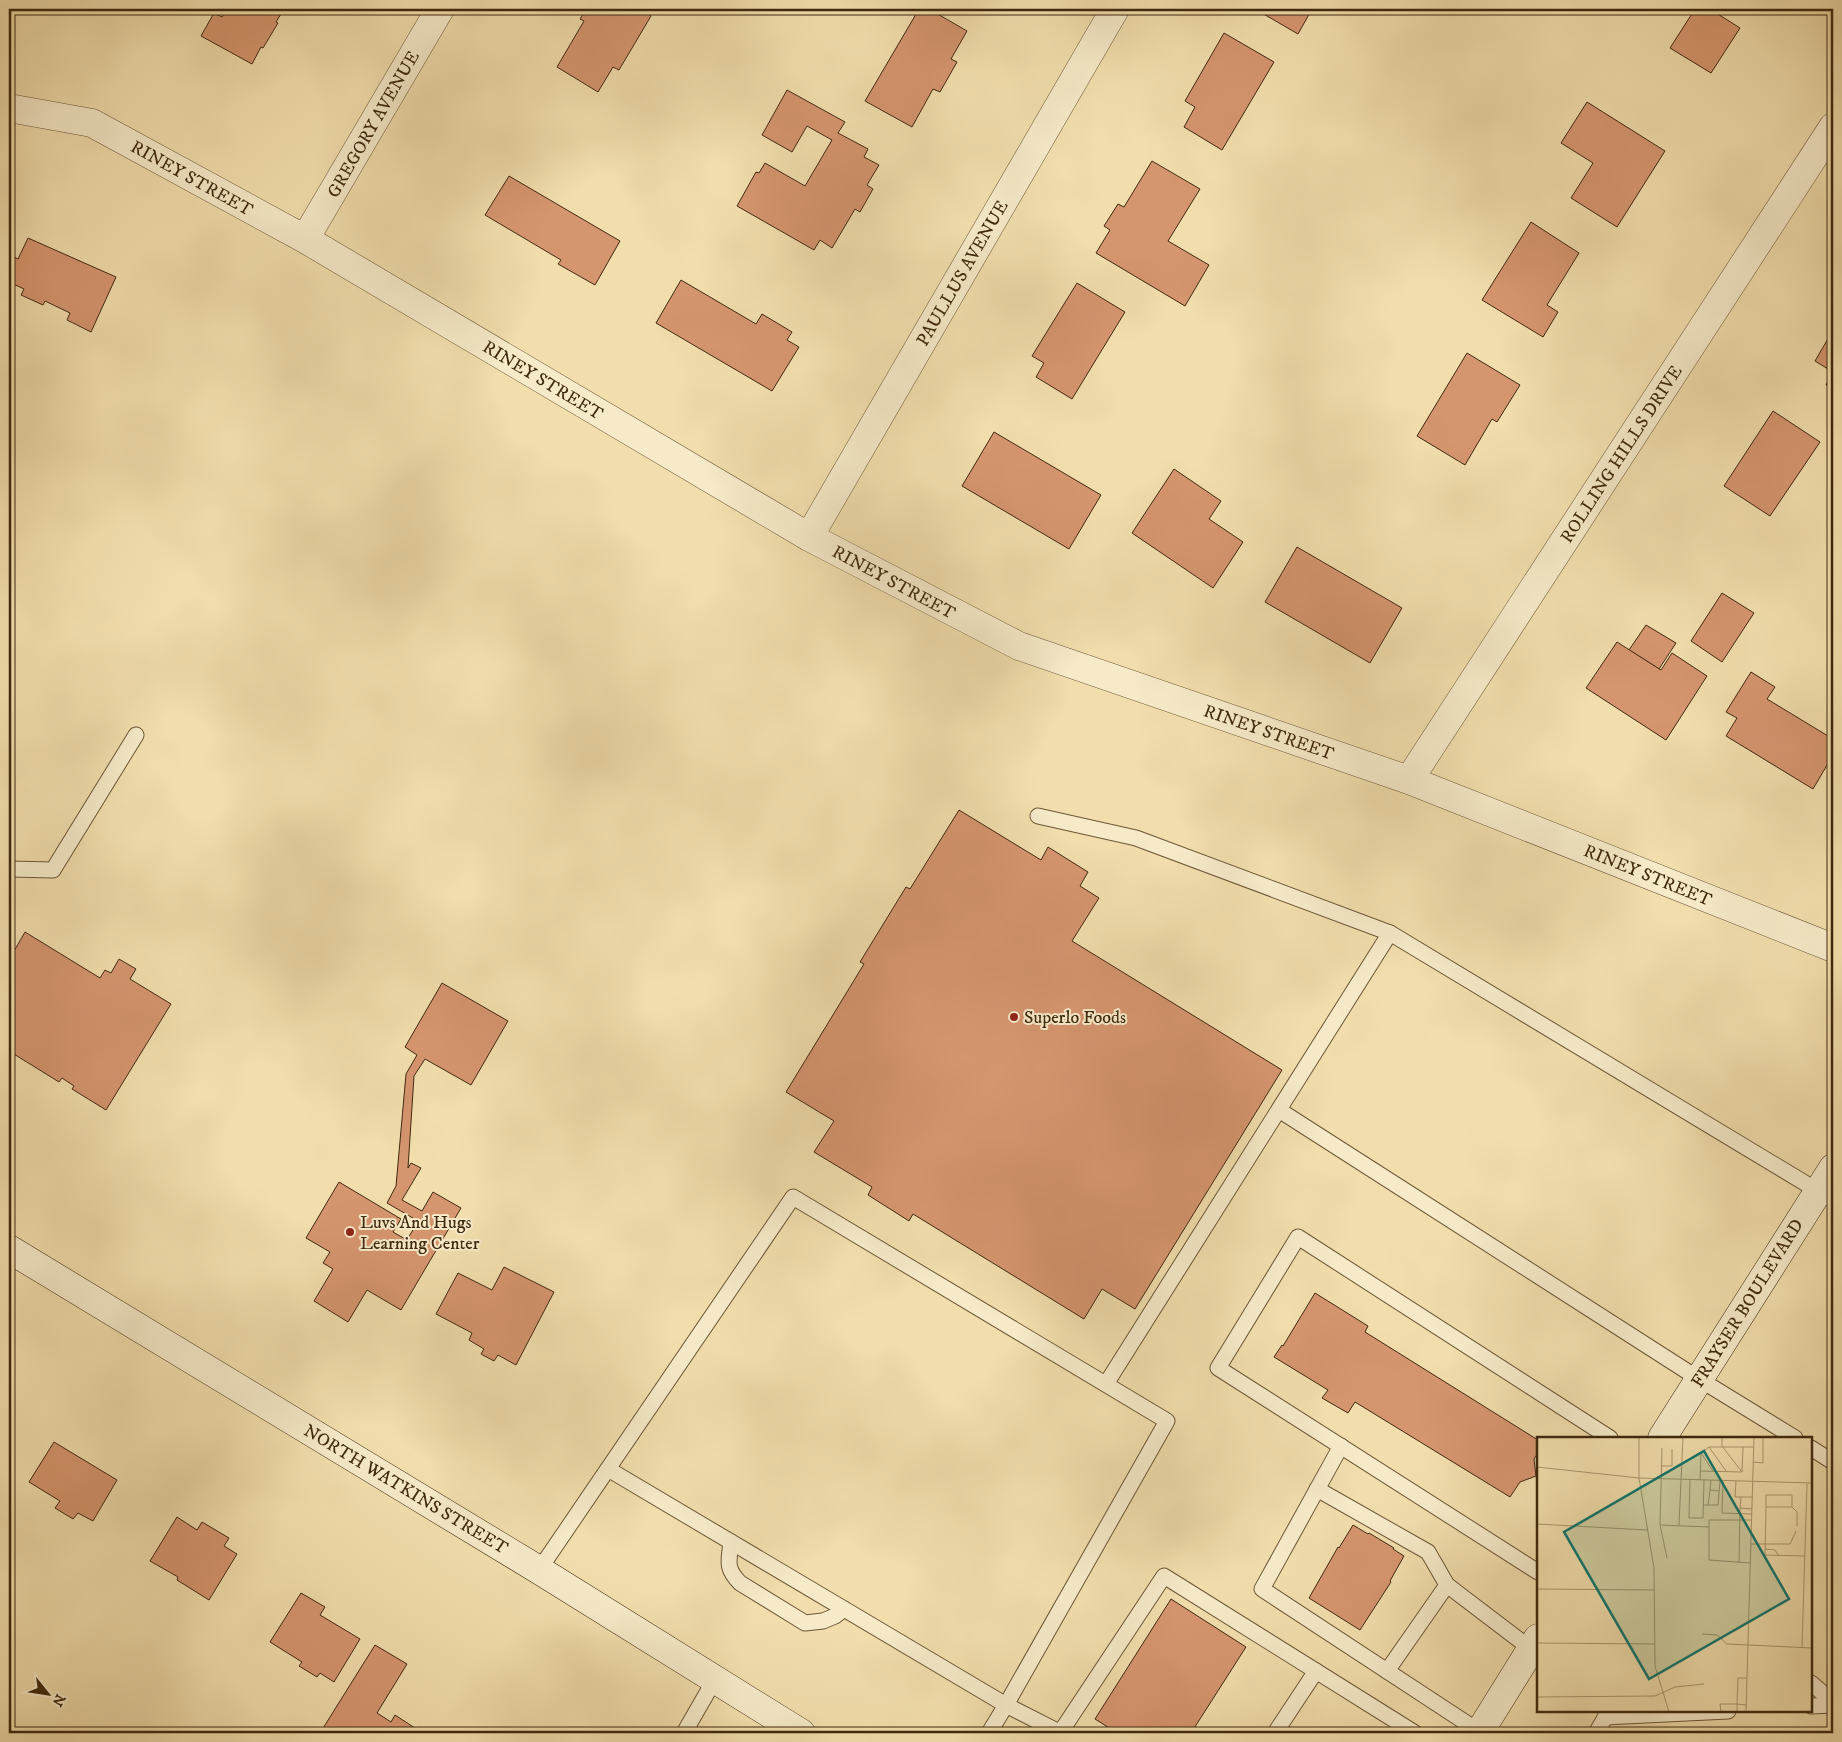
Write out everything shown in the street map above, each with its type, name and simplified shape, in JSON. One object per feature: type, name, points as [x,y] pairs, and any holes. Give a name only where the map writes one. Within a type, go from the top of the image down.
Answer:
[{"type":"street","name":"GREGORY AVENUE","points":[[305,239],[440,9]]},
{"type":"street","name":"PAULLUS AVENUE","points":[[809,537],[1115,9]]},
{"type":"street","name":"RINEY STREET","points":[[9,108],[92,123],[305,239],[809,537],[1019,646],[1409,780],[1833,948]]},
{"type":"street","name":"ROLLING HILLS DRIVE","points":[[1409,780],[1833,127]]},
{"type":"street","name":"FRAYSER BOULEVARD","points":[[1663,1437],[1699,1379],[1826,1196],[1833,1168]]},
{"type":"street","name":"NORTH WATKINS STREET","points":[[9,1249],[539,1570],[801,1733]]},
{"type":"street","points":[[1479,1733],[1535,1644]]},
{"type":"lane","points":[[9,869],[53,870],[136,735]]},
{"type":"lane","points":[[1038,816],[1136,838],[1390,933],[1826,1196]]},
{"type":"lane","points":[[1106,1384],[1390,933]]},
{"type":"lane","points":[[1278,1110],[1699,1379],[1793,1437]]},
{"type":"lane","points":[[539,1570],[793,1196],[1167,1421],[1006,1705],[988,1733]]},
{"type":"lane","points":[[1537,1571],[1218,1368],[1298,1237],[1608,1437]]},
{"type":"lane","points":[[1341,1446],[1262,1589],[1479,1733]]},
{"type":"lane","points":[[1812,1449],[1833,1462]]},
{"type":"lane","points":[[608,1469],[1006,1705],[1060,1733],[1164,1576],[1415,1733]]},
{"type":"lane","points":[[1317,1488],[1428,1552],[1447,1585],[1535,1644]]},
{"type":"lane","points":[[731,1542],[729,1563],[732,1575],[740,1583],[805,1623],[823,1621],[835,1616],[844,1609]]},
{"type":"lane","points":[[1388,1672],[1447,1585]]},
{"type":"lane","points":[[1275,1733],[1316,1671]]},
{"type":"lane","points":[[684,1733],[715,1679]]},
{"type":"lane","points":[[1812,1684],[1833,1703]]},
{"type":"lane","points":[[1812,1706],[1833,1703]]},
{"type":"lane","points":[[1596,1733],[1607,1714],[1688,1712]]},
{"type":"building","points":[[227,9],[284,9],[276,22],[278,23],[263,48],[261,47],[252,64],[201,36],[214,13],[222,17]]},
{"type":"building","points":[[586,9],[648,9],[646,12],[651,16],[619,70],[613,67],[598,92],[557,67],[584,21],[580,19]]},
{"type":"building","points":[[919,9],[929,9],[967,31],[951,59],[957,62],[940,92],[933,89],[912,127],[865,101]]},
{"type":"building","points":[[1255,9],[1312,9],[1298,34]]},
{"type":"building","points":[[1695,9],[1710,9],[1740,28],[1711,73],[1670,48]]},
{"type":"building","points":[[1224,33],[1274,62],[1222,150],[1184,127],[1195,107],[1185,101]]},
{"type":"building","points":[[787,90],[845,122],[838,133],[868,149],[864,157],[879,165],[867,185],[873,189],[860,212],[855,209],[832,248],[820,240],[814,250],[737,206],[756,172],[759,173],[765,163],[805,186],[832,140],[807,126],[792,152],[762,135]]},
{"type":"building","points":[[1587,102],[1665,151],[1617,227],[1571,198],[1593,163],[1561,143]]},
{"type":"building","points":[[1152,161],[1200,189],[1168,241],[1209,265],[1185,306],[1096,253],[1110,230],[1104,226],[1118,204],[1124,207]]},
{"type":"building","points":[[509,176],[620,241],[595,285],[558,264],[561,260],[485,215]]},
{"type":"building","points":[[1531,222],[1579,253],[1547,305],[1558,312],[1543,337],[1482,300]]},
{"type":"building","points":[[28,238],[116,277],[91,332],[67,320],[70,313],[45,301],[43,305],[21,295],[24,289],[9,282],[12,273],[9,272],[9,254],[18,259]]},
{"type":"building","points":[[681,280],[756,324],[762,314],[792,332],[787,340],[799,347],[772,391],[656,323]]},
{"type":"building","points":[[1077,283],[1125,312],[1072,399],[1036,377],[1044,363],[1032,356]]},
{"type":"building","points":[[1833,330],[1833,372],[1815,361]]},
{"type":"building","points":[[1467,353],[1520,385],[1497,422],[1492,419],[1465,465],[1417,436]]},
{"type":"building","points":[[1833,372],[1833,389],[1826,385]]},
{"type":"building","points":[[1773,411],[1820,442],[1770,516],[1724,486]]},
{"type":"building","points":[[994,432],[1101,495],[1069,549],[962,486]]},
{"type":"building","points":[[1174,469],[1221,501],[1209,519],[1243,542],[1213,588],[1132,533]]},
{"type":"building","points":[[1297,547],[1402,608],[1370,663],[1265,602]]},
{"type":"building","points":[[1722,593],[1754,613],[1722,662],[1691,641]]},
{"type":"building","points":[[1646,625],[1676,643],[1659,669],[1629,650]]},
{"type":"building","points":[[1617,642],[1661,670],[1672,653],[1707,676],[1666,740],[1586,688]]},
{"type":"building","points":[[1751,672],[1775,687],[1767,699],[1833,739],[1833,755],[1813,789],[1726,736],[1737,718],[1726,712]]},
{"type":"building","name":"Superlo Foods","points":[[959,810],[1041,860],[1048,847],[1088,872],[1080,886],[1099,898],[1072,941],[1282,1070],[1135,1309],[1102,1289],[1084,1319],[913,1214],[909,1221],[868,1195],[872,1187],[814,1152],[834,1121],[786,1092],[864,964],[860,962],[906,887],[910,889]]},
{"type":"building","points":[[25,932],[100,978],[105,970],[111,973],[119,959],[136,969],[130,979],[171,1004],[106,1110],[72,1089],[74,1086],[62,1078],[59,1082],[9,1051],[9,960]]},
{"type":"building","points":[[442,983],[508,1021],[471,1085],[425,1059],[414,1076],[408,1168],[411,1163],[421,1168],[402,1200],[422,1211],[433,1192],[461,1208],[401,1310],[367,1290],[348,1322],[314,1301],[333,1269],[323,1263],[330,1252],[306,1238],[339,1182],[401,1219],[393,1232],[407,1240],[418,1221],[387,1203],[396,1186],[406,1074],[417,1055],[405,1047]]},
{"type":"building","points":[[504,1267],[554,1292],[516,1365],[498,1355],[494,1361],[481,1354],[484,1349],[469,1340],[472,1333],[436,1314],[458,1273],[492,1290]]},
{"type":"building","points":[[1315,1293],[1368,1326],[1365,1332],[1537,1439],[1537,1454],[1534,1459],[1536,1476],[1520,1482],[1510,1497],[1355,1402],[1348,1413],[1322,1398],[1328,1390],[1274,1357],[1283,1346]]},
{"type":"building","points":[[54,1442],[117,1480],[93,1521],[78,1513],[73,1519],[55,1508],[60,1501],[29,1482]]},
{"type":"building","points":[[177,1517],[197,1530],[202,1522],[229,1538],[224,1546],[237,1554],[209,1600],[177,1580],[178,1577],[150,1561]]},
{"type":"building","points":[[1353,1525],[1394,1548],[1404,1556],[1391,1582],[1360,1630],[1309,1598]]},
{"type":"building","points":[[301,1593],[325,1607],[320,1615],[360,1639],[334,1682],[320,1673],[317,1677],[299,1666],[302,1662],[270,1642]]},
{"type":"building","points":[[1171,1599],[1246,1647],[1191,1733],[1117,1733],[1095,1719]]},
{"type":"building","points":[[375,1645],[407,1664],[377,1713],[391,1722],[395,1715],[418,1730],[420,1727],[430,1733],[320,1733]]},
{"type":"place","name":"Superlo Foods","points":[[1014,1017]]},
{"type":"place","name":"Luvs And Hugs Learning Center","points":[[350,1232]]}]
